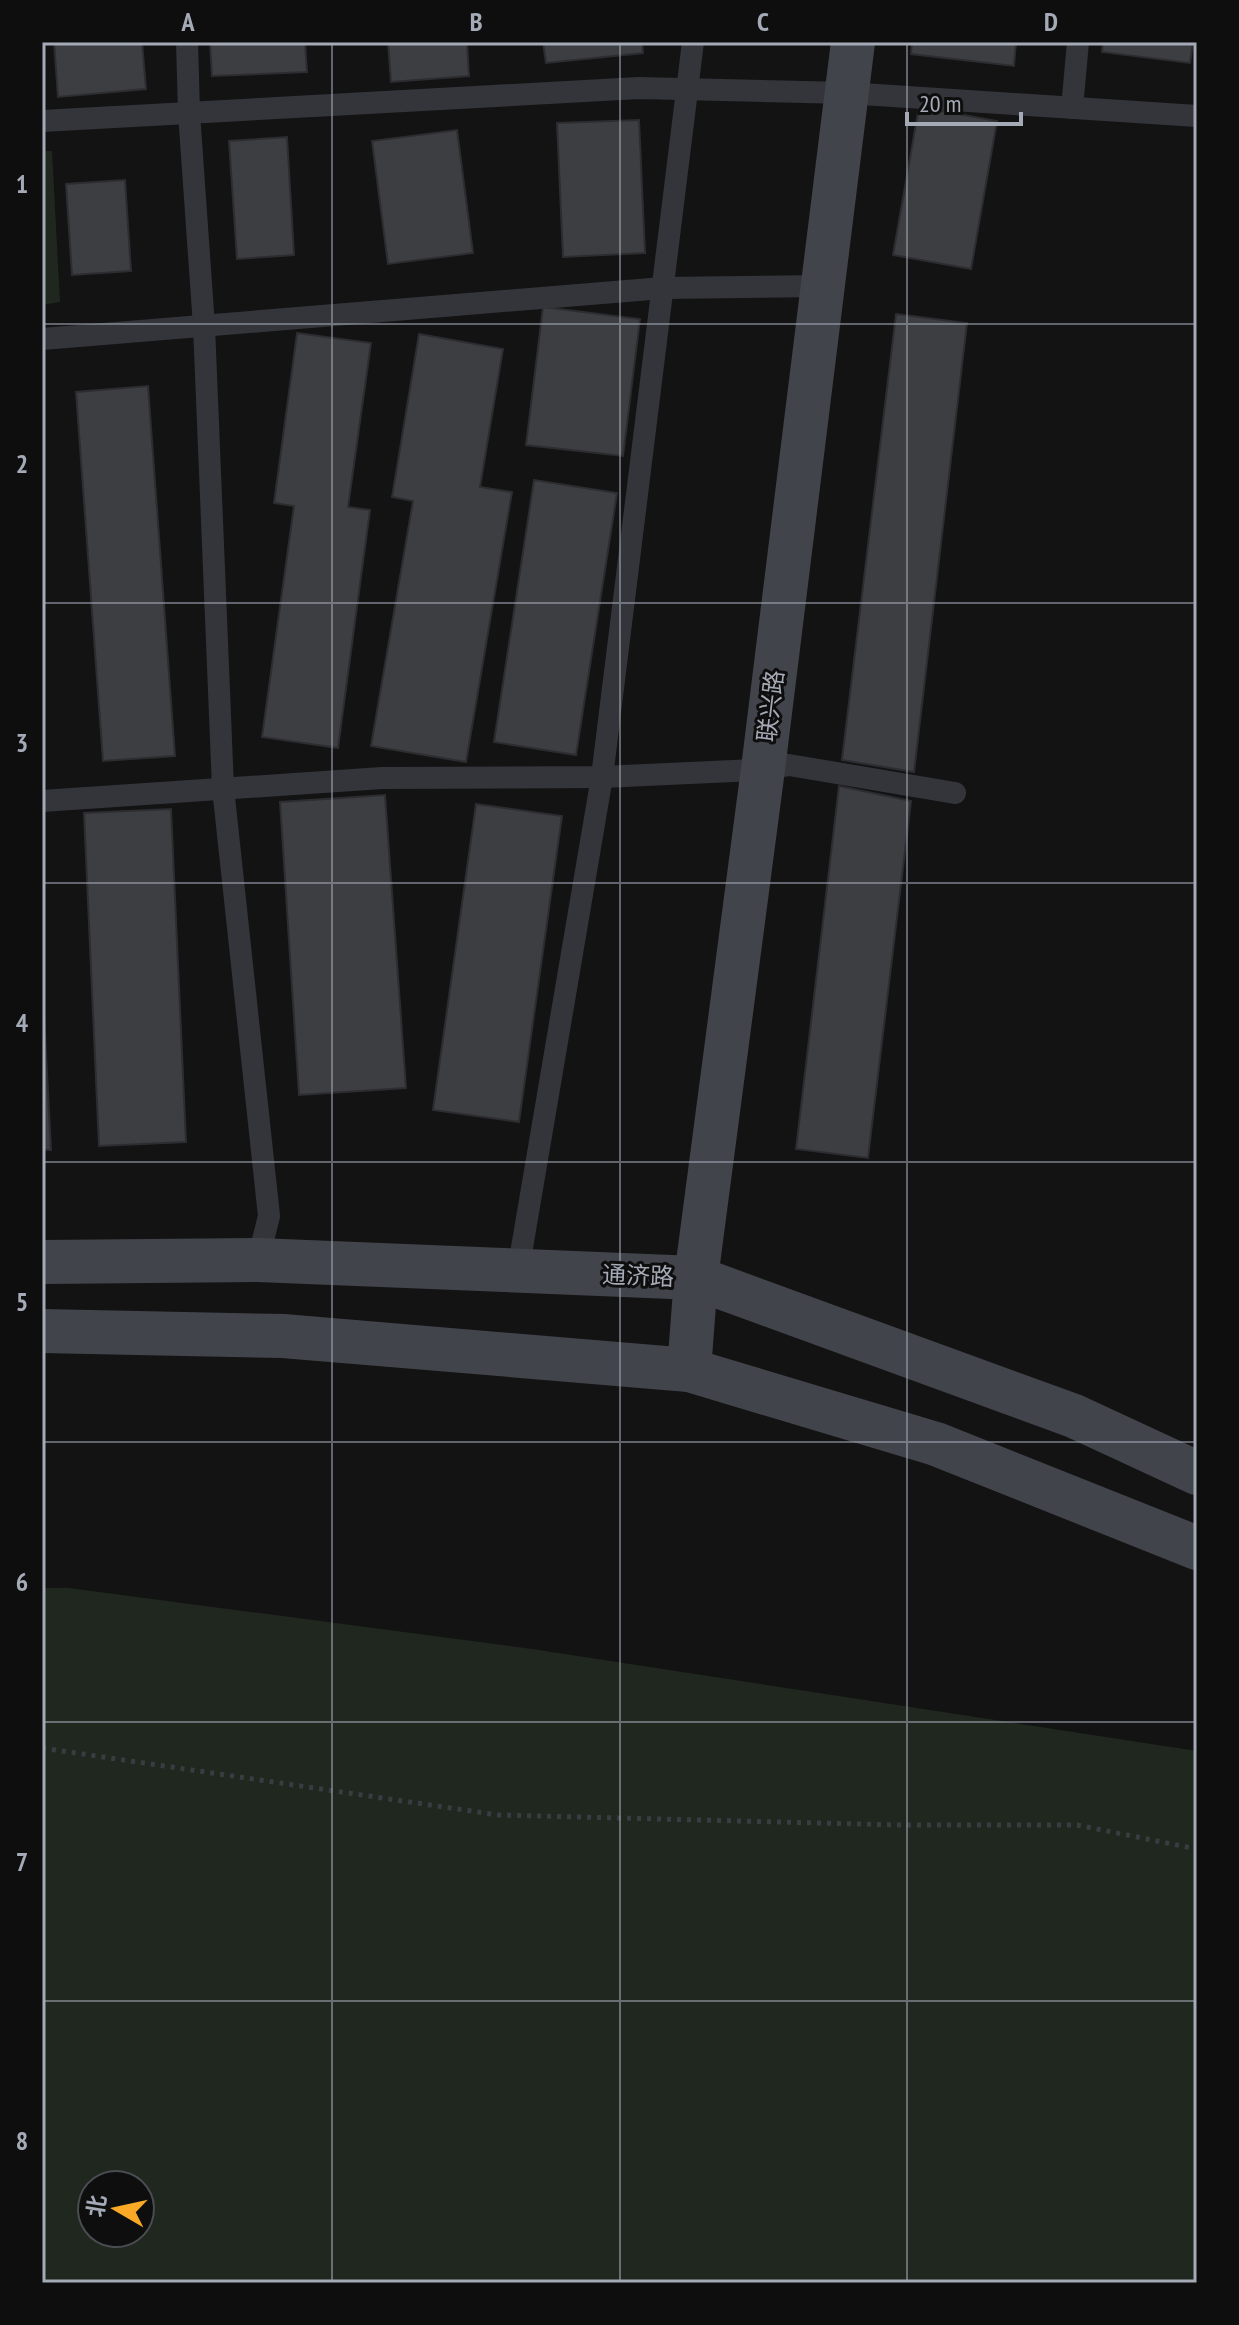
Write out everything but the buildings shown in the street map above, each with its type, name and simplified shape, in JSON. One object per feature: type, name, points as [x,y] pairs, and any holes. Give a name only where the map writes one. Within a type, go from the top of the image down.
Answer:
[{"type":"main road","name":"联兴路","points":[[689,1370],[696,1278],[853,42]]},
{"type":"main road","name":"通济路","points":[[42,1262],[258,1260],[696,1278],[1074,1416],[1197,1473]]},
{"type":"main road","points":[[42,1331],[283,1336],[689,1370],[936,1444],[1197,1548]]},
{"type":"lane","points":[[187,42],[204,326],[223,788],[269,1216],[258,1260]]},
{"type":"lane","points":[[518,1271],[602,777],[693,42]]},
{"type":"lane","points":[[1072,108],[1078,42]]},
{"type":"lane","points":[[42,121],[639,88],[847,93],[1197,116]]},
{"type":"lane","points":[[42,339],[663,288],[823,286]]},
{"type":"lane","points":[[42,801],[382,778],[602,777],[789,765],[955,793]]},
{"type":"path","points":[[42,1748],[498,1815],[897,1825],[1077,1825],[1197,1849]]},
{"type":"shaded area","points":[[42,151],[52,151],[60,302],[42,305]]},
{"type":"shaded area","points":[[42,1588],[69,1588],[532,1649],[1197,1751],[1197,2283],[42,2283]]}]
